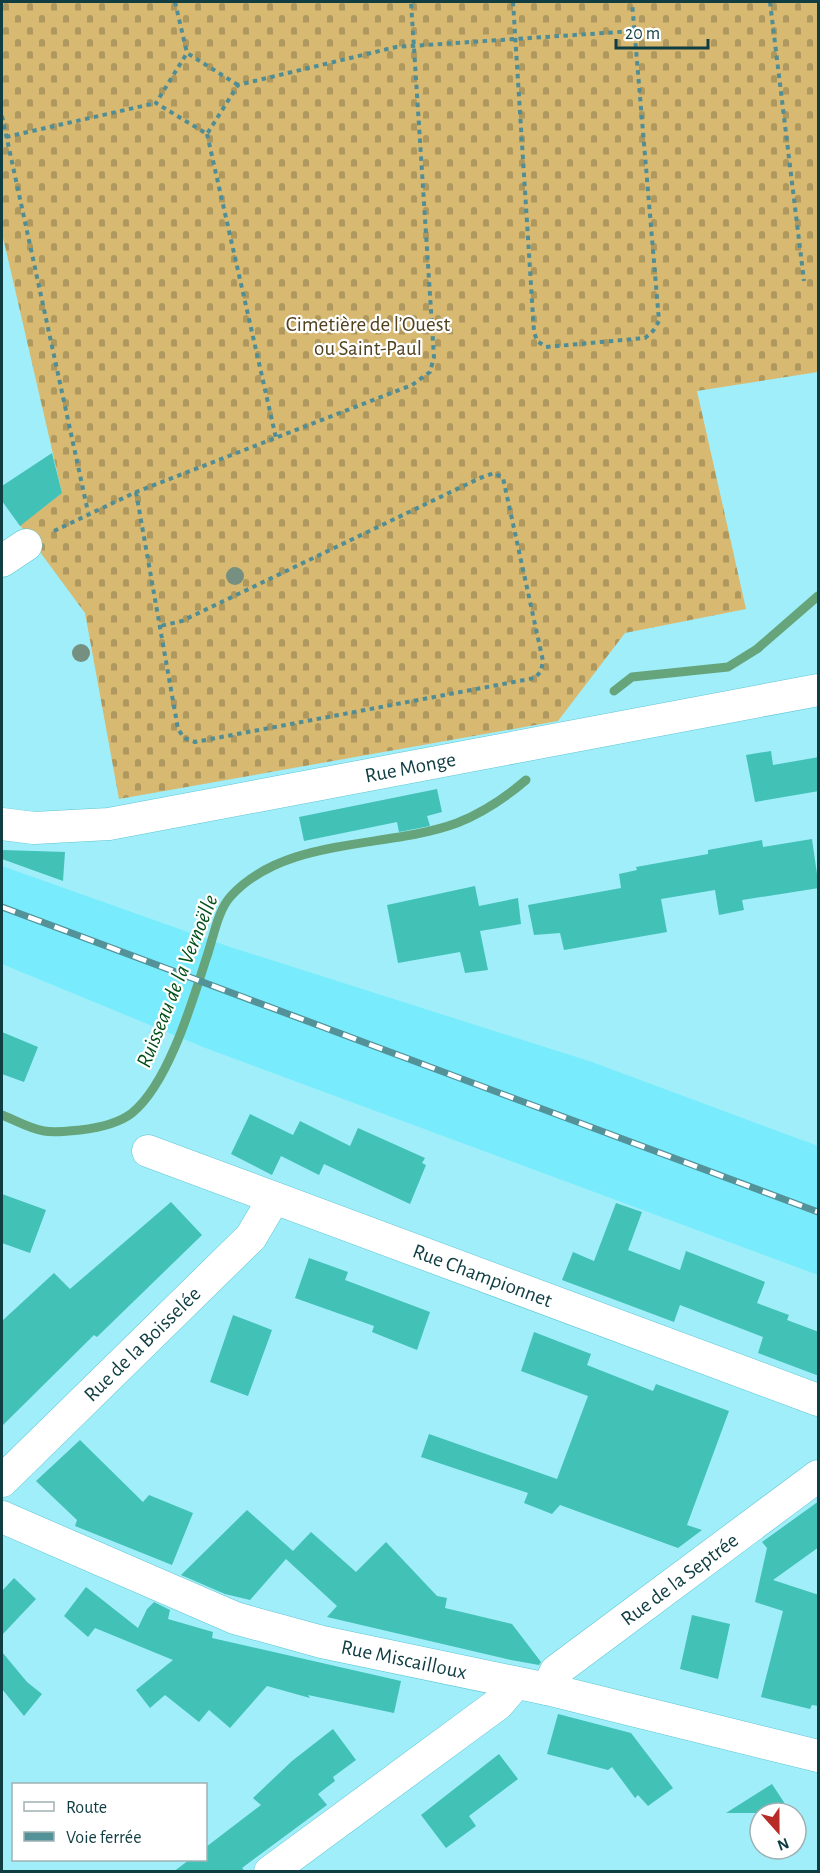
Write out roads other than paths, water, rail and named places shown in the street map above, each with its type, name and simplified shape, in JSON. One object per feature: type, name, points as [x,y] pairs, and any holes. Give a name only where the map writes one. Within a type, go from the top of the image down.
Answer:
[{"type":"street","name":"Rue Monge","points":[[2,824],[34,828],[109,824],[819,690]]},
{"type":"street","name":"Rue Championnet","points":[[148,1151],[819,1400]]},
{"type":"street","name":"Rue de la Boisselée","points":[[2,1481],[251,1237],[273,1198]]},
{"type":"street","name":"Rue de la Septrée","points":[[547,1689],[556,1671],[819,1476]]},
{"type":"street","name":"Rue Miscailloux","points":[[2,1518],[235,1618],[322,1642],[547,1689],[819,1756]]},
{"type":"street","points":[[270,1872],[498,1704],[516,1683]]},
{"type":"waterway","name":"Ruisseau de la Vernoëlle","points":[[614,691],[632,677],[728,667],[757,649],[818,596]]},
{"type":"waterway","name":"Ruisseau de la Vernoëlle","points":[[2,1115],[33,1128],[53,1132],[100,1127],[126,1117],[145,1100],[168,1063],[186,1019],[222,910],[231,896],[254,877],[280,863],[308,853],[400,837],[457,823],[493,804],[526,780]]},
{"type":"railway","points":[[2,907],[818,1212]]},
{"type":"park label","name":"Cimetière de l’Ouest ou Saint-Paul","points":[[368,336]]}]
